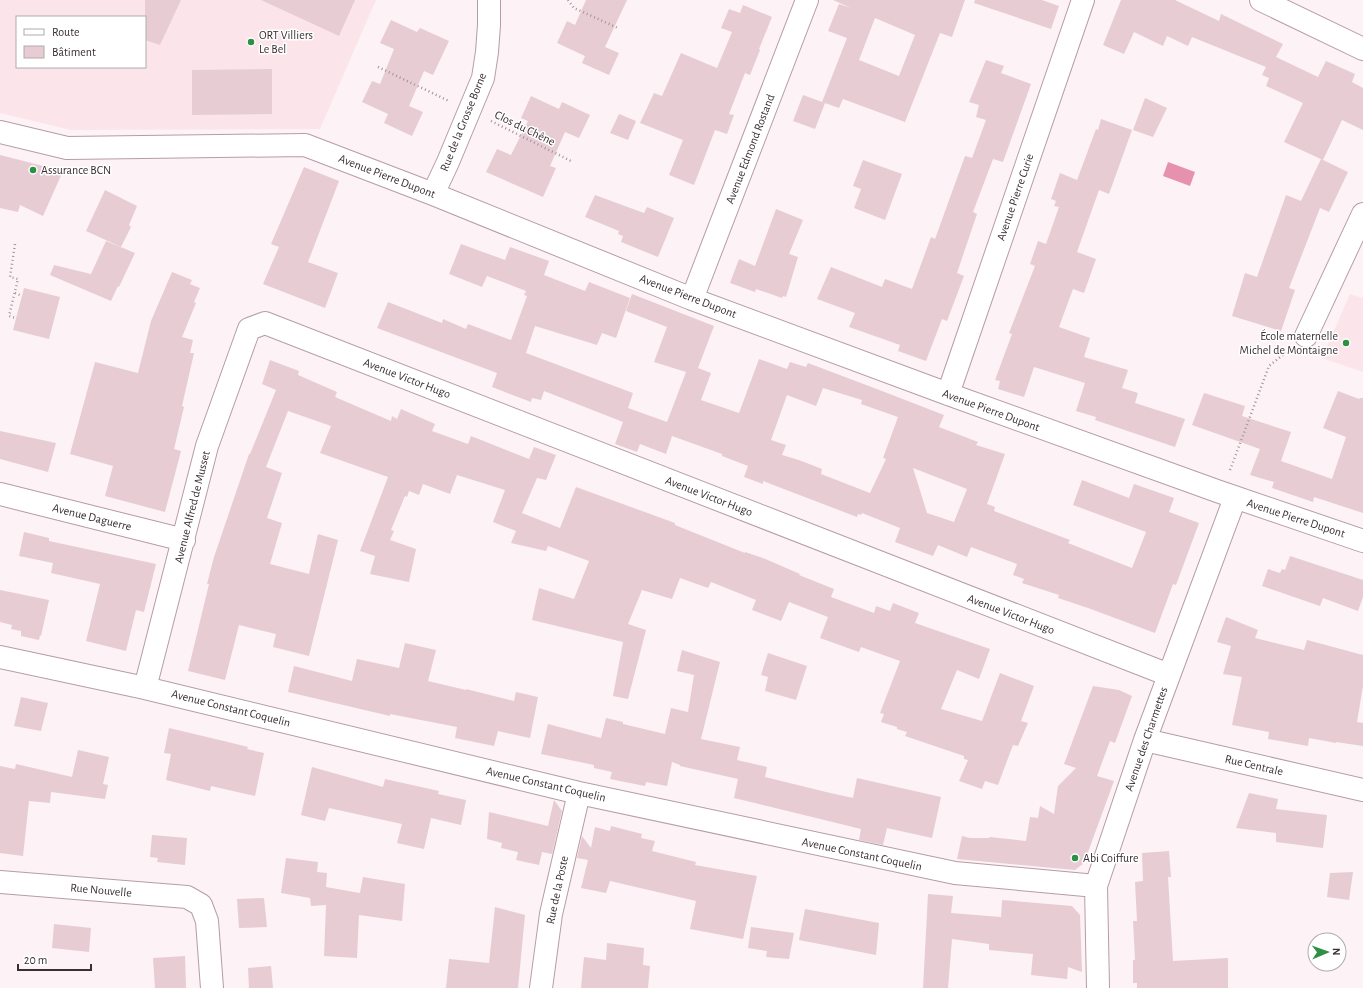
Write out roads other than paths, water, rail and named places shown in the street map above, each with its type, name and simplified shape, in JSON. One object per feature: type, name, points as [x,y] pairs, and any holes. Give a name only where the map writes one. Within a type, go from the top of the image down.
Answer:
[{"type":"street","name":"Rue de la Grosse Borne","points":[[433,194],[483,78],[488,52],[488,0]]},
{"type":"street","name":"Avenue Edmond Rostand","points":[[692,299],[807,0]]},
{"type":"street","name":"Avenue Pierre Curie","points":[[948,394],[1083,0]]},
{"type":"street","points":[[1261,0],[1363,49]]},
{"type":"street","name":"Avenue Pierre Dupont","points":[[0,132],[68,148],[305,145],[433,194],[692,299],[1226,495],[1363,541]]},
{"type":"street","points":[[1306,336],[1363,214]]},
{"type":"street","name":"Avenue Victor Hugo","points":[[249,329],[265,323],[1169,675]]},
{"type":"street","name":"Avenue Alfred de Musset","points":[[145,688],[207,446],[249,329]]},
{"type":"street","name":"Avenue Daguerre","points":[[0,494],[184,540]]},
{"type":"street","name":"Avenue des Charmettes","points":[[1098,988],[1096,886],[1145,740],[1169,675],[1226,495]]},
{"type":"street","name":"Avenue Constant Coquelin","points":[[0,657],[145,688],[579,793],[955,873],[1096,886]]},
{"type":"street","name":"Rue Centrale","points":[[1145,740],[1363,790]]},
{"type":"street","name":"Rue de la Poste","points":[[541,988],[551,914],[579,793]]},
{"type":"street","name":"Rue Nouvelle","points":[[0,882],[187,897],[201,905],[207,921],[212,988]]},
{"type":"place","name":"ORT Villiers Le Bel","points":[[251,42]]},
{"type":"place","name":"Assurance BCN","points":[[33,170]]},
{"type":"place","name":"École maternelle Michel de Montaigne","points":[[1346,343]]},
{"type":"place","name":"Abi Coiffure","points":[[1075,858]]}]
